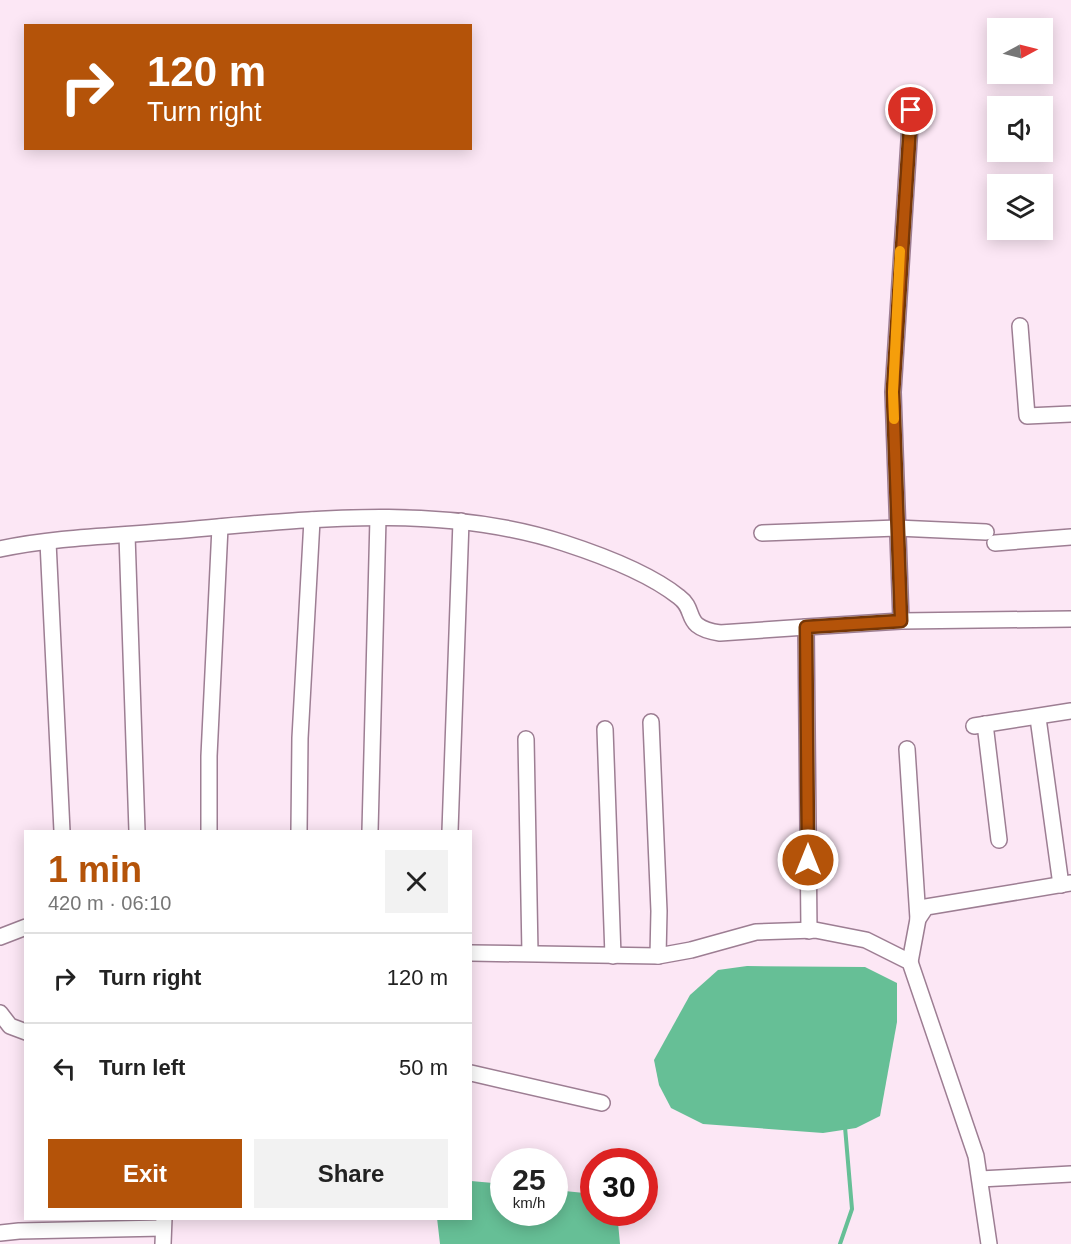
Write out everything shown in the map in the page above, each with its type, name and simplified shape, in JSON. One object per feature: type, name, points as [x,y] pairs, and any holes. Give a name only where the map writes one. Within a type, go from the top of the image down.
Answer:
[{"type":"street","points":[[901,621],[893,392],[911,110]]},
{"type":"street","points":[[1020,326],[1027,416],[1071,414]]},
{"type":"street","points":[[370,830],[378,518]]},
{"type":"street","points":[[0,549],[48,542],[312,520],[378,518],[461,521],[561,542],[601,556],[682,598],[689,616],[698,627],[709,632],[901,621],[1071,620]]},
{"type":"street","points":[[298,830],[300,738],[312,520]]},
{"type":"street","points":[[450,830],[461,521]]},
{"type":"street","points":[[210,830],[209,756],[220,527]]},
{"type":"street","points":[[762,533],[897,528],[991,538],[1071,537]]},
{"type":"street","points":[[127,535],[137,830]]},
{"type":"street","points":[[48,542],[62,830]]},
{"type":"street","points":[[806,627],[809,931]]},
{"type":"street","points":[[999,840],[980,725],[1038,718],[1071,711]]},
{"type":"street","points":[[918,919],[926,907],[1066,884],[1038,718]]},
{"type":"street","points":[[651,722],[659,911],[658,956]]},
{"type":"street","points":[[605,729],[613,956]]},
{"type":"street","points":[[526,739],[530,953]]},
{"type":"street","points":[[907,749],[918,919],[910,962],[976,1156],[989,1244]]},
{"type":"street","points":[[0,937],[24,928]]},
{"type":"street","points":[[472,953],[658,956],[691,950],[756,932],[809,931],[866,940],[910,962]]},
{"type":"street","points":[[0,1013],[10,1026],[24,1031]]},
{"type":"street","points":[[472,1073],[602,1103]]},
{"type":"street","points":[[980,1179],[1071,1174]]},
{"type":"street","points":[[0,1233],[163,1230]]},
{"type":"shaded area","points":[[747,966],[865,967],[897,983],[897,1022],[880,1116],[856,1128],[823,1133],[703,1124],[671,1108],[659,1085],[654,1060],[690,995],[718,970]]},
{"type":"shaded area","points":[[472,1181],[490,1183],[490,1226],[568,1226],[568,1191],[580,1193],[580,1226],[618,1226],[620,1244],[440,1244],[437,1220],[472,1220]]},
{"type":"waterway","points":[[840,1244],[852,1209],[845,1127]]},
{"type":"slow traffic","points":[[894,419],[893,392],[900,251]]},
{"type":"route","points":[[808,860],[806,627],[901,621],[893,392],[900,252],[911,110]]}]
